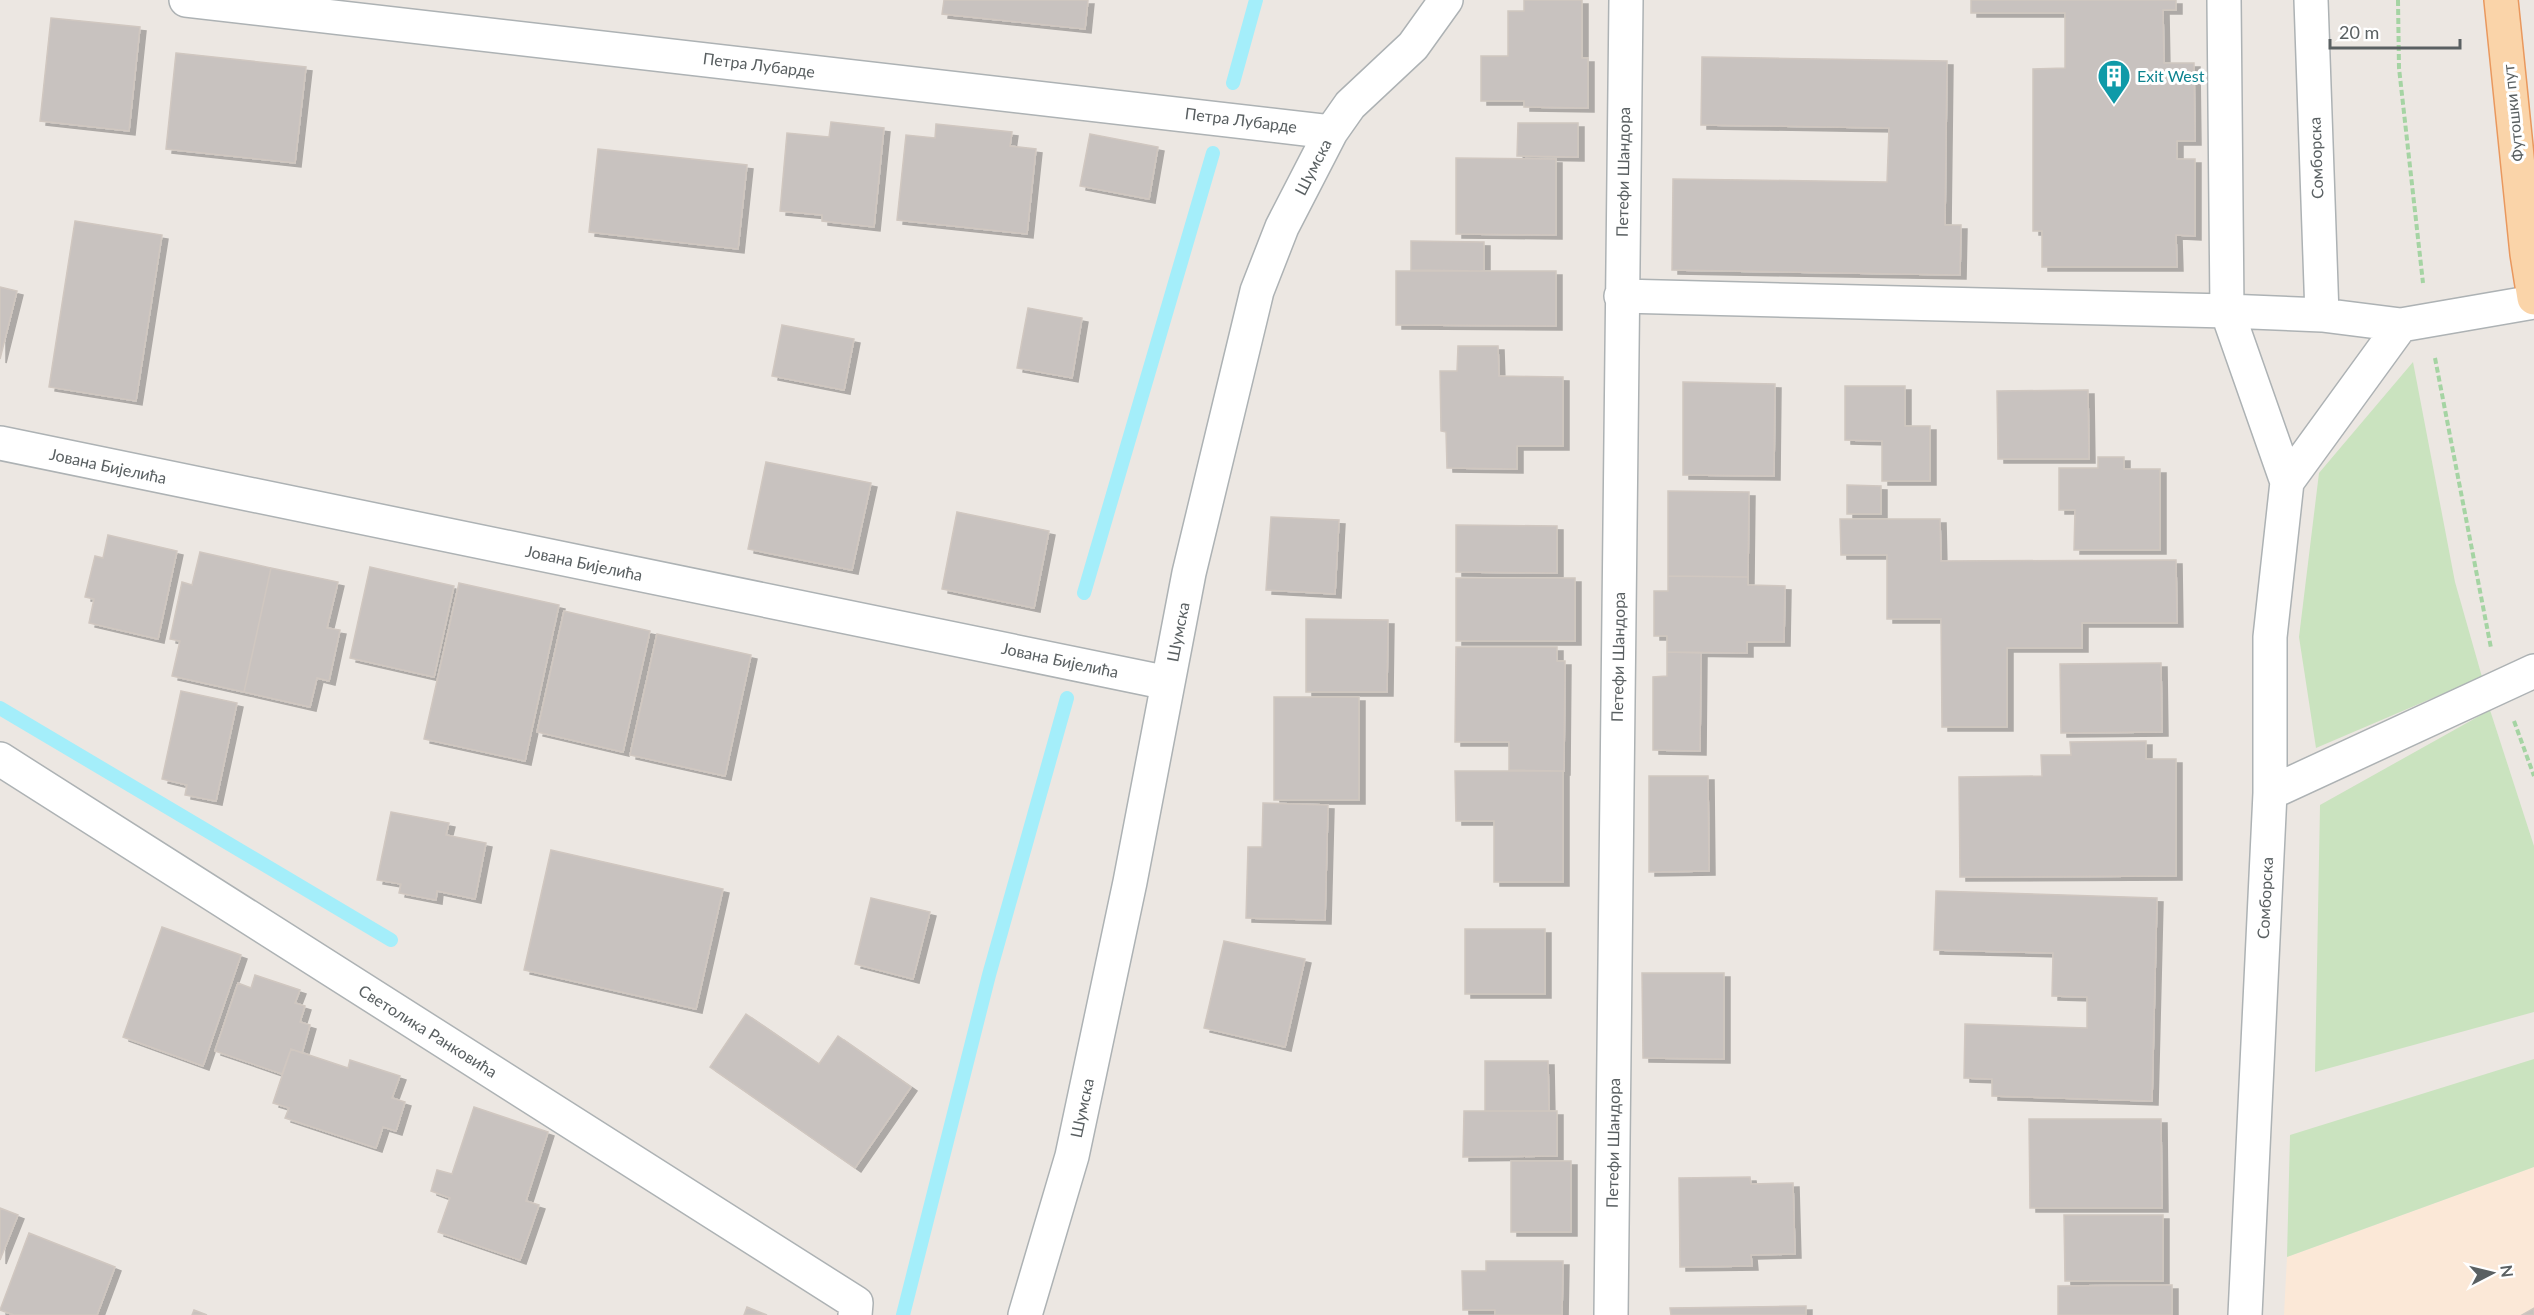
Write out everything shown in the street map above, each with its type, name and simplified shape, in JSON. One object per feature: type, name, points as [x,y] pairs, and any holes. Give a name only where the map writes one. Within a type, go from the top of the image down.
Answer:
[{"type":"main road","name":"Футошки пут","points":[[2501,0],[2527,254],[2534,300]]},
{"type":"street","name":"Петра Лубарде","points":[[186,0],[1331,132]]},
{"type":"street","name":"Шумска","points":[[1025,1315],[1072,1156],[1130,882],[1189,573],[1257,291],[1282,227],[1331,132],[1350,105],[1413,46],[1446,0]]},
{"type":"street","name":"Петефи Шандора","points":[[1611,1315],[1626,0]]},
{"type":"street","name":"Сомборска","points":[[2224,0],[2227,311],[2287,482],[2270,637],[2270,793],[2245,1315]]},
{"type":"street","name":"Сомборска","points":[[2311,0],[2322,315]]},
{"type":"street","points":[[1621,296],[2227,311],[2322,315],[2414,323],[2534,300]]},
{"type":"street","name":"Сомборска","points":[[2287,482],[2414,323]]},
{"type":"street","name":"Јована Бијелића","points":[[0,444],[1168,683]]},
{"type":"street","points":[[2270,793],[2534,671]]},
{"type":"street","name":"Светолика Ранковића","points":[[0,759],[856,1309]]},
{"type":"path","points":[[2398,0],[2399,68],[2414,323],[2501,687],[2534,776]]},
{"type":"shaded area","points":[[2534,1167],[2534,1315],[2284,1315],[2287,1257]]},
{"type":"green space","points":[[2413,362],[2455,582],[2482,677],[2316,748],[2299,637],[2319,473]]},
{"type":"green space","points":[[2490,710],[2534,846],[2534,1012],[2315,1072],[2320,805]]},
{"type":"green space","points":[[2534,1059],[2534,1167],[2287,1257],[2290,1135]]},
{"type":"building","points":[[944,0],[1088,0],[1085,29],[942,14]]},
{"type":"building","points":[[1524,0],[1582,0],[1582,58],[1588,58],[1588,108],[1524,107],[1524,101],[1481,101],[1481,56],[1508,56],[1508,11],[1524,11]]},
{"type":"building","name":"Exit West","points":[[1971,0],[2176,0],[2176,10],[2163,10],[2164,63],[2194,63],[2195,141],[2177,141],[2177,159],[2195,159],[2195,236],[2176,235],[2177,267],[2042,267],[2042,231],[2033,231],[2033,69],[2065,68],[2065,13],[1971,13]]},
{"type":"building","points":[[51,18],[140,27],[129,131],[40,121]]},
{"type":"building","points":[[176,53],[306,67],[295,163],[166,149]]},
{"type":"building","points":[[1702,57],[1947,61],[1945,225],[1961,225],[1960,275],[1672,270],[1673,179],[1887,182],[1889,128],[1701,125]]},
{"type":"building","points":[[831,122],[884,128],[874,227],[822,221],[822,215],[780,211],[787,133],[829,137]]},
{"type":"building","points":[[1518,123],[1578,123],[1578,157],[1517,156]]},
{"type":"building","points":[[936,124],[1012,132],[1010,146],[1036,149],[1027,234],[897,220],[906,135],[935,138]]},
{"type":"building","points":[[1090,134],[1158,147],[1149,199],[1080,186]]},
{"type":"building","points":[[598,149],[747,165],[738,249],[589,232]]},
{"type":"building","points":[[1456,158],[1556,159],[1556,235],[1456,234]]},
{"type":"building","points":[[75,221],[162,235],[136,401],[49,387]]},
{"type":"building","points":[[1411,241],[1484,242],[1484,271],[1411,270]]},
{"type":"building","points":[[1396,271],[1556,271],[1556,326],[1396,325]]},
{"type":"building","points":[[0,287],[17,291],[0,359]]},
{"type":"building","points":[[1028,308],[1082,318],[1072,378],[1017,368]]},
{"type":"building","points":[[782,325],[854,339],[844,390],[772,376]]},
{"type":"building","points":[[1458,346],[1498,346],[1499,376],[1563,377],[1563,446],[1517,446],[1517,469],[1447,468],[1446,432],[1441,431],[1440,371],[1457,371]]},
{"type":"building","points":[[1683,382],[1775,384],[1774,476],[1683,475]]},
{"type":"building","points":[[1845,386],[1905,386],[1905,426],[1930,426],[1930,481],[1882,481],[1882,441],[1845,440]]},
{"type":"building","points":[[2088,390],[2089,459],[1998,459],[1997,391]]},
{"type":"building","points":[[2098,457],[2124,457],[2124,469],[2160,469],[2160,550],[2074,550],[2075,510],[2059,510],[2059,468],[2098,468]]},
{"type":"building","points":[[766,462],[871,483],[852,570],[748,549]]},
{"type":"building","points":[[1847,485],[1881,486],[1881,514],[1847,514]]},
{"type":"building","points":[[1668,491],[1749,492],[1748,577],[1668,576]]},
{"type":"building","points":[[957,512],[1049,531],[1034,608],[942,589]]},
{"type":"building","points":[[1271,517],[1339,520],[1335,594],[1266,590]]},
{"type":"building","points":[[1840,519],[1940,519],[1941,561],[2176,560],[2177,623],[2082,623],[2082,648],[2007,648],[2007,727],[1942,727],[1941,619],[1887,619],[1887,555],[1841,555]]},
{"type":"building","points":[[1456,525],[1557,526],[1557,573],[1456,572]]},
{"type":"building","points":[[108,535],[177,551],[158,639],[89,623],[94,599],[85,597],[95,556],[103,558]]},
{"type":"building","points":[[200,552],[271,568],[244,692],[172,676],[180,641],[170,639],[182,582],[192,585]]},
{"type":"building","points":[[370,567],[454,586],[434,677],[350,658]]},
{"type":"building","points":[[271,568],[338,582],[327,628],[340,630],[329,681],[317,678],[310,707],[244,692]]},
{"type":"building","points":[[1668,576],[1748,577],[1748,585],[1785,586],[1784,642],[1747,642],[1747,653],[1667,652],[1667,636],[1654,636],[1654,591],[1668,591]]},
{"type":"building","points":[[1456,578],[1575,578],[1575,641],[1456,641]]},
{"type":"building","points":[[459,583],[559,605],[525,761],[424,739]]},
{"type":"building","points":[[564,611],[650,631],[623,752],[537,732]]},
{"type":"building","points":[[1306,619],[1388,620],[1387,692],[1306,692]]},
{"type":"building","points":[[657,634],[751,655],[725,776],[630,755]]},
{"type":"building","points":[[1456,647],[1557,647],[1557,661],[1565,661],[1564,771],[1509,770],[1509,742],[1455,742]]},
{"type":"building","points":[[1667,652],[1701,653],[1700,751],[1653,750],[1653,677],[1667,676]]},
{"type":"building","points":[[2161,663],[2162,732],[2061,733],[2060,664]]},
{"type":"building","points":[[181,691],[237,703],[216,801],[185,795],[187,785],[162,779]]},
{"type":"building","points":[[1274,697],[1359,697],[1359,800],[1274,800]]},
{"type":"building","points":[[2146,741],[2146,759],[2176,759],[2176,876],[1960,877],[1959,777],[2042,776],[2041,755],[2071,755],[2070,742]]},
{"type":"building","points":[[1455,771],[1563,771],[1563,882],[1494,882],[1494,821],[1456,821]]},
{"type":"building","points":[[1649,776],[1708,776],[1709,871],[1649,872]]},
{"type":"building","points":[[1263,803],[1328,805],[1325,920],[1246,918],[1248,847],[1262,847]]},
{"type":"building","points":[[391,812],[449,823],[446,835],[486,843],[475,899],[437,891],[436,900],[399,893],[401,884],[377,880]]},
{"type":"building","points":[[551,850],[723,889],[696,1009],[524,970]]},
{"type":"building","points":[[1936,891],[2157,898],[2152,1101],[1992,1096],[1992,1079],[1964,1078],[1965,1024],[2087,1028],[2087,997],[2052,996],[2053,953],[1934,950]]},
{"type":"building","points":[[871,898],[930,912],[913,979],[855,964]]},
{"type":"building","points":[[162,927],[241,955],[203,1066],[123,1037]]},
{"type":"building","points":[[1465,929],[1545,929],[1545,994],[1465,994]]},
{"type":"building","points":[[1224,941],[1305,959],[1285,1047],[1204,1028]]},
{"type":"building","points":[[1642,973],[1724,973],[1724,1059],[1643,1058]]},
{"type":"building","points":[[255,975],[300,990],[295,1003],[305,1006],[300,1022],[310,1025],[302,1053],[291,1049],[282,1074],[215,1051],[238,983],[251,988]]},
{"type":"building","points":[[746,1014],[819,1064],[838,1036],[911,1087],[855,1168],[710,1067]]},
{"type":"building","points":[[291,1049],[348,1068],[350,1060],[400,1076],[392,1098],[405,1102],[396,1131],[383,1127],[376,1148],[285,1118],[289,1108],[273,1103]]},
{"type":"building","points":[[1485,1061],[1548,1061],[1549,1111],[1485,1111]]},
{"type":"building","points":[[474,1107],[548,1132],[526,1201],[539,1205],[520,1260],[438,1232],[450,1198],[431,1191],[437,1170],[452,1174]]},
{"type":"building","points":[[1464,1111],[1557,1111],[1557,1156],[1463,1157]]},
{"type":"building","points":[[2029,1119],[2161,1119],[2162,1208],[2030,1208]]},
{"type":"building","points":[[1511,1161],[1571,1161],[1571,1232],[1511,1232]]},
{"type":"building","points":[[1750,1177],[1751,1184],[1793,1183],[1795,1254],[1751,1255],[1752,1266],[1680,1267],[1679,1178]]},
{"type":"building","points":[[0,1208],[18,1215],[0,1260]]},
{"type":"building","points":[[2064,1215],[2163,1215],[2163,1281],[2065,1281]]},
{"type":"building","points":[[29,1233],[115,1267],[97,1315],[14,1315],[0,1310]]},
{"type":"building","points":[[1486,1261],[1563,1261],[1562,1315],[1495,1315],[1495,1310],[1463,1310],[1462,1271],[1486,1271]]},
{"type":"building","points":[[2172,1285],[2172,1315],[2058,1315],[2058,1286]]},
{"type":"building","points":[[1806,1306],[1806,1315],[1671,1315],[1670,1308]]},
{"type":"building","points":[[747,1307],[767,1315],[744,1315]]},
{"type":"building","points":[[2534,1308],[2534,1315],[2522,1315]]},
{"type":"building","points":[[194,1310],[207,1315],[192,1315]]},
{"type":"waterway","points":[[1233,83],[1256,0]]},
{"type":"waterway","points":[[1084,593],[1213,153]]},
{"type":"waterway","points":[[903,1315],[989,975],[1067,698]]},
{"type":"waterway","points":[[0,708],[391,940]]},
{"type":"place","name":"Exit West","points":[[2114,105]]}]
